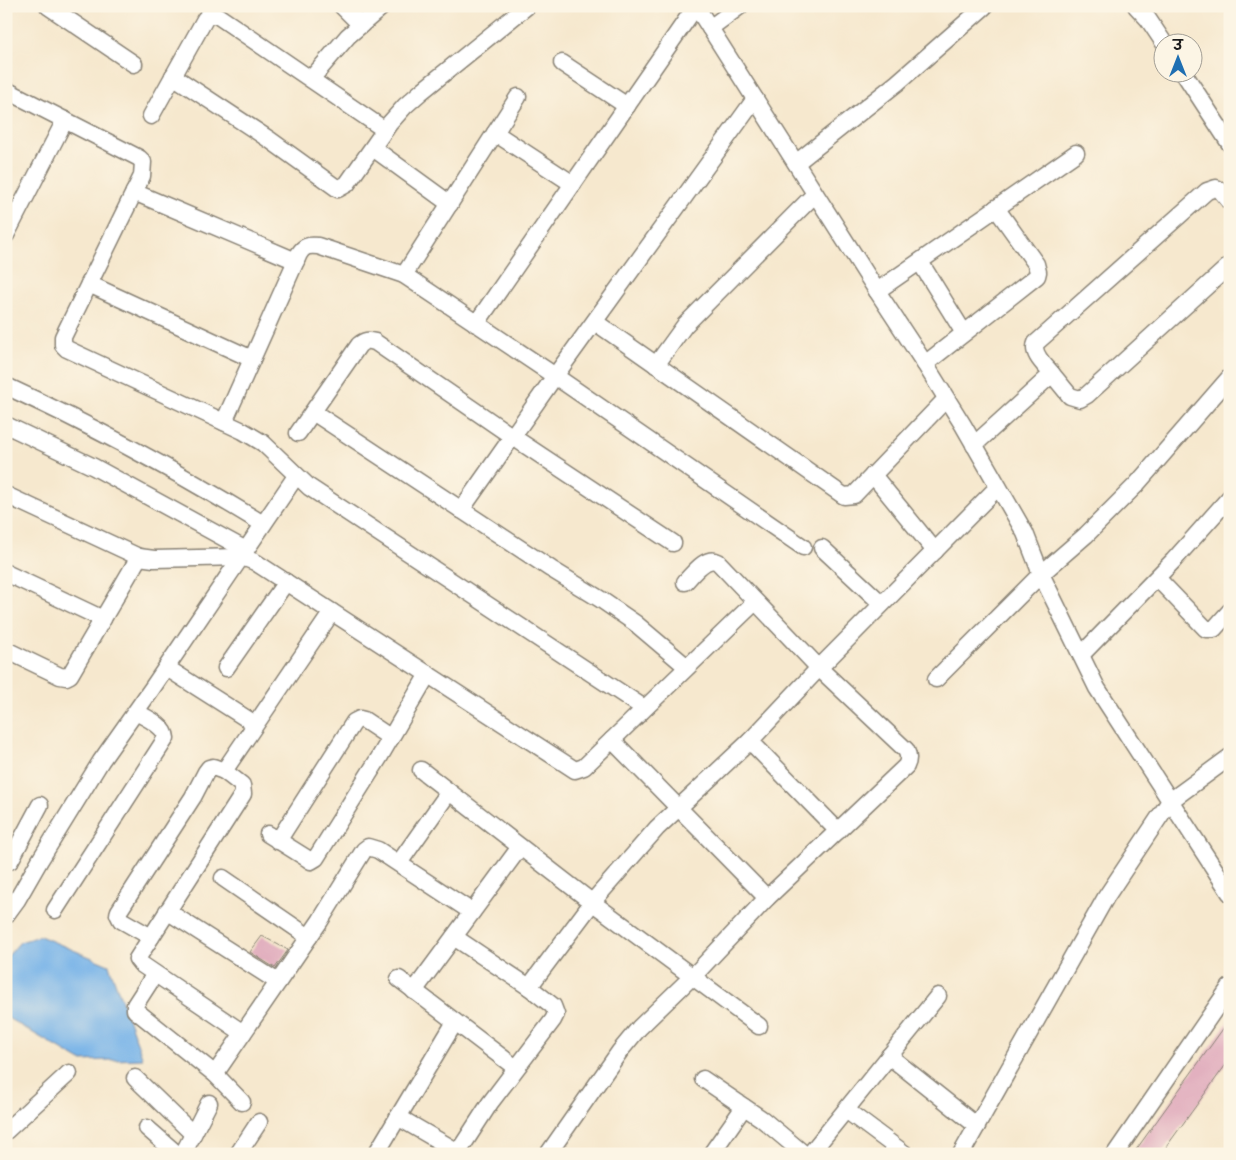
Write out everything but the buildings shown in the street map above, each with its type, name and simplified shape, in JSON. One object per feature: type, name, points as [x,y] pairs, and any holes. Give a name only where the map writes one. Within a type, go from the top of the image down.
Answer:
[{"type":"street","points":[[48,6],[134,64]]},
{"type":"street","points":[[342,6],[361,25]]},
{"type":"street","points":[[311,79],[348,36],[383,6]]},
{"type":"street","points":[[173,76],[270,140],[338,188],[347,184],[385,130],[422,90],[527,6]]},
{"type":"street","points":[[476,324],[696,6],[925,364],[974,445],[1025,533],[1041,574],[1097,688],[1230,893]]},
{"type":"street","points":[[710,28],[740,6]]},
{"type":"street","points":[[796,163],[897,83],[984,6]]},
{"type":"street","points":[[1136,6],[1157,32]]},
{"type":"street","points":[[151,116],[205,19],[208,15],[212,14],[218,16],[385,130]]},
{"type":"street","points":[[562,63],[627,106]]},
{"type":"street","points":[[1189,82],[1230,144]]},
{"type":"street","points":[[6,90],[139,158],[143,162],[142,176],[63,337],[63,345],[67,349],[224,422],[263,443],[296,476],[332,503],[644,708]]},
{"type":"street","points":[[404,276],[518,97]]},
{"type":"street","points":[[461,510],[555,376],[755,99]]},
{"type":"street","points":[[6,236],[65,120]]},
{"type":"street","points":[[495,132],[573,184]]},
{"type":"street","points":[[373,148],[450,204]]},
{"type":"street","points":[[877,291],[1076,153]]},
{"type":"street","points":[[1230,202],[1216,188],[1207,191],[1036,343],[1035,352],[1070,396],[1080,399],[1087,395],[1230,265]]},
{"type":"street","points":[[134,192],[296,261]]},
{"type":"street","points":[[656,365],[685,325],[815,194]]},
{"type":"street","points":[[925,364],[1036,276],[1038,272],[1036,264],[996,208]]},
{"type":"street","points":[[224,422],[296,261],[303,248],[308,245],[318,246],[404,276],[555,376],[803,547]]},
{"type":"street","points":[[920,262],[964,333]]},
{"type":"street","points":[[89,284],[252,359]]},
{"type":"street","points":[[594,322],[844,496],[854,495],[946,399]]},
{"type":"street","points":[[298,433],[359,345],[369,340],[375,342],[513,437],[673,543]]},
{"type":"street","points":[[974,445],[1052,374]]},
{"type":"street","points":[[936,679],[1041,574],[1086,535],[1136,485],[1230,377]]},
{"type":"street","points":[[6,386],[102,432],[202,486],[263,524]]},
{"type":"street","points":[[313,412],[551,569],[600,599],[635,623],[687,668]]},
{"type":"street","points":[[6,425],[94,467],[244,553],[575,770],[584,767],[755,602]]},
{"type":"street","points":[[872,475],[935,551]]},
{"type":"street","points":[[6,915],[101,761],[167,668],[296,476]]},
{"type":"street","points":[[529,987],[593,903],[657,828],[750,741],[819,668],[998,487]]},
{"type":"street","points":[[6,495],[139,557],[154,559],[244,553]]},
{"type":"street","points":[[1081,655],[1157,578],[1230,497]]},
{"type":"street","points":[[822,548],[882,604]]},
{"type":"street","points":[[6,650],[60,676],[66,677],[70,675],[139,557]]},
{"type":"street","points":[[548,1154],[629,1039],[692,977],[766,898],[906,766],[909,755],[906,750],[819,668],[714,560],[708,561],[685,582]]},
{"type":"street","points":[[6,573],[103,619]]},
{"type":"street","points":[[1157,578],[1206,629],[1214,629],[1230,611]]},
{"type":"street","points":[[226,668],[286,582]]},
{"type":"street","points":[[224,771],[332,612]]},
{"type":"street","points":[[167,668],[255,724]]},
{"type":"street","points":[[391,738],[364,720],[360,719],[354,722],[273,837],[308,859],[316,858],[391,738],[428,674]]},
{"type":"street","points":[[55,910],[166,738],[166,733],[162,728],[136,712]]},
{"type":"street","points":[[612,740],[766,898]]},
{"type":"street","points":[[750,741],[838,831]]},
{"type":"street","points":[[961,1154],[1106,897],[1170,801],[1230,757]]},
{"type":"street","points":[[151,937],[122,920],[118,914],[119,911],[193,797],[206,772],[209,768],[213,767],[224,771],[242,785],[243,794],[137,959],[138,962],[155,974],[243,1033]]},
{"type":"street","points":[[421,770],[593,903],[759,1026]]},
{"type":"street","points":[[399,863],[449,792]]},
{"type":"street","points":[[8,863],[40,805]]},
{"type":"street","points":[[215,1074],[309,937],[364,850],[368,847],[372,847],[399,863],[472,912]]},
{"type":"street","points":[[414,991],[520,847]]},
{"type":"street","points":[[223,878],[309,937]]},
{"type":"street","points":[[167,911],[278,982]]},
{"type":"street","points":[[398,1116],[457,1153],[477,1121],[556,1014],[553,1006],[529,987],[454,937]]},
{"type":"street","points":[[155,974],[135,1005],[135,1010],[215,1074],[242,1102]]},
{"type":"street","points":[[398,979],[516,1068]]},
{"type":"street","points":[[1115,1154],[1230,987]]},
{"type":"street","points":[[810,1154],[938,996]]},
{"type":"street","points":[[376,1154],[456,1022]]},
{"type":"street","points":[[889,1056],[977,1126]]},
{"type":"street","points":[[6,1131],[69,1073]]},
{"type":"street","points":[[135,1078],[193,1134]]},
{"type":"street","points":[[702,1079],[762,1119],[804,1154]]},
{"type":"street","points":[[183,1154],[209,1103]]},
{"type":"street","points":[[711,1154],[744,1107]]},
{"type":"street","points":[[846,1110],[905,1154]]},
{"type":"street","points":[[238,1154],[259,1122]]},
{"type":"street","points":[[147,1128],[177,1154]]},
{"type":"water","points":[[40,936],[109,965],[143,1059],[81,1061],[6,1017],[6,958],[20,942]]}]
